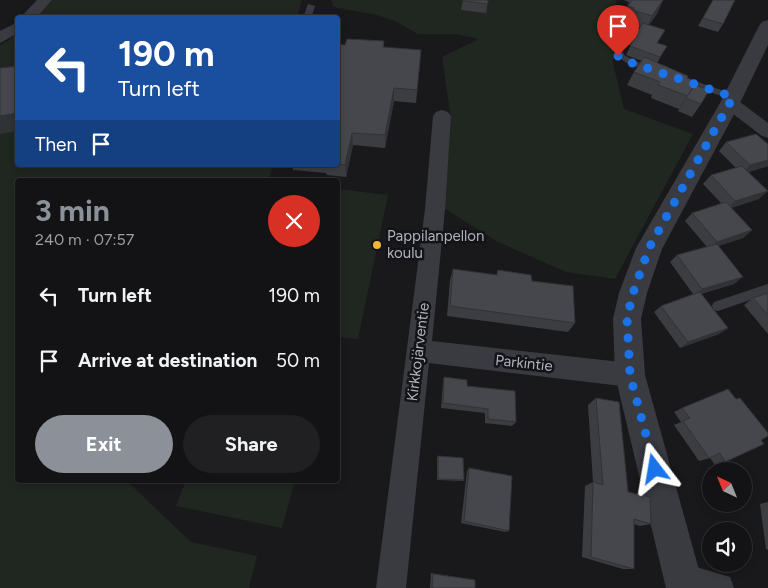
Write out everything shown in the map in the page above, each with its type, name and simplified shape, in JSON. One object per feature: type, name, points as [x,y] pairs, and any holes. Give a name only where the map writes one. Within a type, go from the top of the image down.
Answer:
[{"type":"street","points":[[30,15],[45,0]]},
{"type":"street","points":[[0,38],[15,28]]},
{"type":"street","points":[[719,588],[684,583],[630,375],[627,318],[640,270],[649,248],[766,35]]},
{"type":"street","points":[[732,100],[768,132]]},
{"type":"street","name":"Kirkkojärventie","points":[[391,588],[435,209],[442,116]]},
{"type":"street","name":"Parkintie","points":[[418,351],[630,375]]},
{"type":"lane","points":[[308,15],[311,6]]},
{"type":"lane","points":[[618,23],[616,49],[618,56],[623,60],[660,72]]},
{"type":"lane","points":[[669,75],[732,100]]},
{"type":"lane","points":[[718,306],[768,289]]},
{"type":"shaded area","points":[[53,0],[302,0],[298,15],[37,15]]},
{"type":"shaded area","points":[[331,0],[616,0],[613,63],[624,109],[693,134],[615,279],[566,272],[496,241],[444,208],[451,119],[442,57],[479,39],[456,34],[418,34],[395,21],[377,15],[338,8],[333,6]]},
{"type":"shaded area","points":[[15,34],[15,167],[272,167],[270,178],[15,178],[15,483],[129,483],[191,542],[257,556],[249,588],[0,588],[0,45],[8,41]]},
{"type":"shaded area","points":[[340,189],[388,195],[358,339],[340,337]]},
{"type":"shaded area","points":[[185,483],[294,483],[282,528],[176,506]]},
{"type":"building","points":[[488,0],[488,4],[463,1]]},
{"type":"building","points":[[632,0],[663,0],[652,16],[633,10],[634,8],[628,6]]},
{"type":"building","points":[[713,0],[735,0],[723,24],[703,18]]},
{"type":"building","points":[[643,23],[665,30],[657,43],[667,46],[660,57],[630,46]]},
{"type":"building","points":[[347,39],[384,41],[383,47],[421,50],[417,90],[394,88],[385,135],[352,133],[345,165],[340,164],[340,44],[345,45]]},
{"type":"building","points":[[644,57],[696,81],[688,96],[658,85],[660,82],[634,72]]},
{"type":"building","points":[[15,66],[15,114],[0,116],[0,68]]},
{"type":"building","points":[[695,85],[709,90],[701,104],[686,98]]},
{"type":"building","points":[[756,134],[768,144],[768,160],[750,165],[726,142]]},
{"type":"building","points":[[742,166],[768,191],[735,201],[711,175]]},
{"type":"building","points":[[726,202],[752,230],[717,242],[692,213]]},
{"type":"building","points":[[717,244],[743,277],[702,289],[677,255]]},
{"type":"building","points":[[453,269],[497,275],[498,270],[531,275],[532,281],[573,286],[575,323],[450,306]]},
{"type":"building","points":[[700,292],[728,328],[688,342],[661,306]]},
{"type":"building","points":[[768,293],[768,315],[753,298]]},
{"type":"building","points":[[444,377],[467,380],[467,386],[515,391],[516,422],[488,419],[488,409],[443,403]]},
{"type":"building","points":[[728,389],[736,399],[740,398],[768,433],[768,436],[761,440],[764,444],[725,462],[720,453],[709,458],[683,421],[690,418],[682,408]]},
{"type":"building","points":[[596,398],[619,402],[628,492],[650,497],[651,524],[634,519],[634,569],[591,557],[593,482],[603,485]]},
{"type":"building","points":[[438,456],[463,458],[464,480],[438,479]]},
{"type":"building","points":[[469,468],[512,476],[509,531],[464,521]]},
{"type":"building","points":[[433,574],[475,580],[475,588],[432,588]]},
{"type":"place","name":"Pappilanpellon koulu","points":[[377,245]]},
{"type":"route","points":[[618,56],[623,60],[733,97],[649,248],[640,270],[627,318],[630,375],[655,469]]}]
